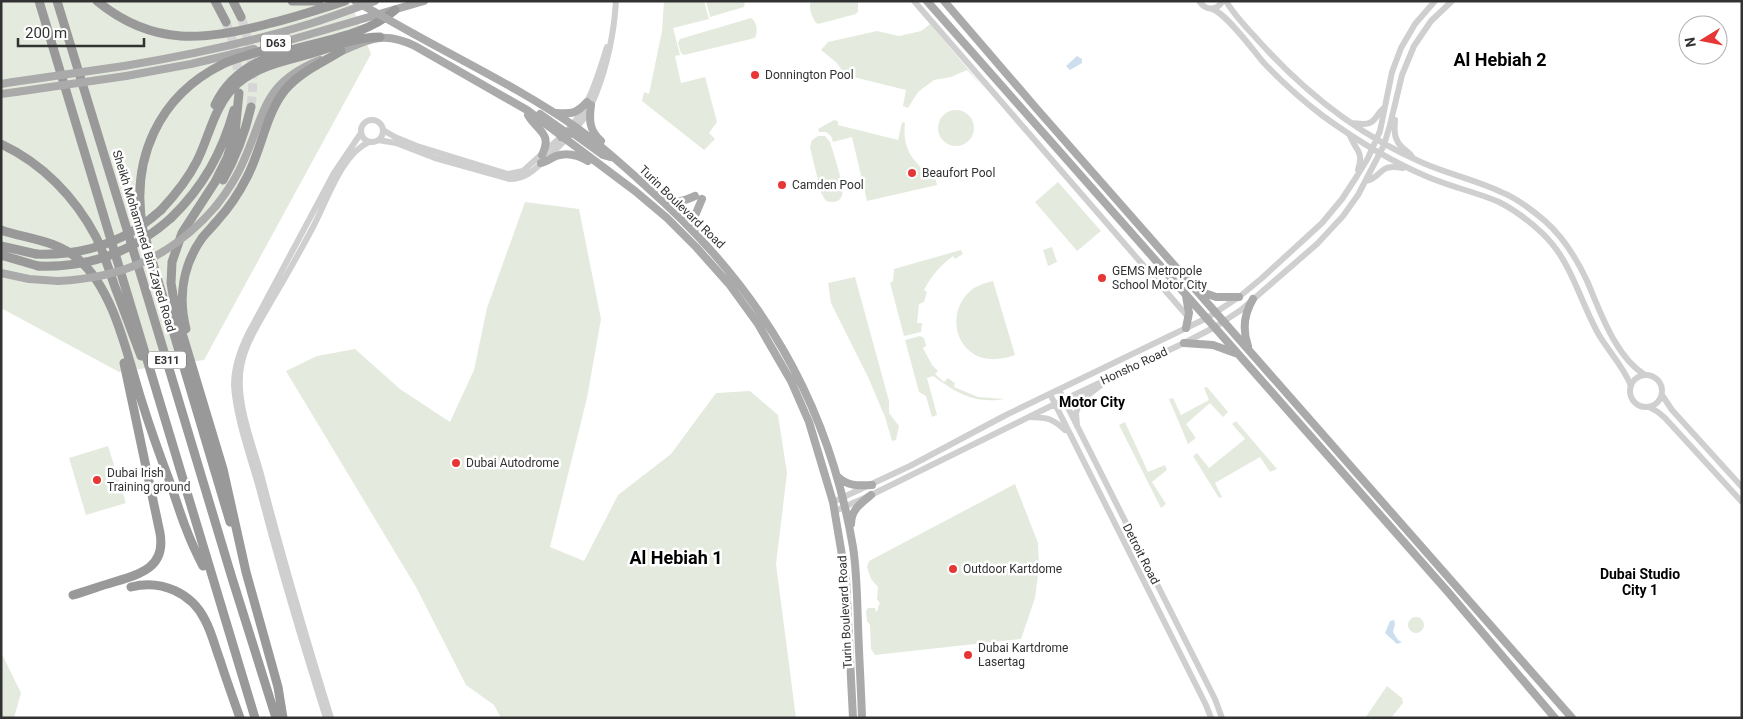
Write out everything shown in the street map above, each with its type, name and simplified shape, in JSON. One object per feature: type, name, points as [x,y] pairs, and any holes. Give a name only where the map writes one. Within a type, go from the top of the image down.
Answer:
[{"type":"highway","name":"E311","points":[[39,1],[126,285],[212,582],[254,718]]},
{"type":"highway","name":"Sheikh Mohammed Bin Zayed Road","points":[[57,1],[276,718]]},
{"type":"highway","points":[[97,1],[116,15],[142,28],[170,35],[198,38],[241,32],[345,1]]},
{"type":"highway","points":[[215,1],[226,22]]},
{"type":"highway","points":[[234,1],[241,17]]},
{"type":"highway","points":[[292,1],[319,1]]},
{"type":"highway","points":[[202,149],[209,119],[216,101],[240,73],[264,59],[365,28],[395,10]]},
{"type":"highway","points":[[1,246],[36,254],[73,253],[97,248],[131,232],[161,210],[181,188],[202,149],[215,115],[237,84],[254,72],[271,65],[358,39],[380,37]]},
{"type":"highway","points":[[283,718],[278,687],[246,572],[147,242],[141,217],[139,191],[142,165],[150,141],[161,119],[176,99],[194,82],[215,68],[284,42]]},
{"type":"highway","points":[[206,412],[183,313],[183,287],[189,261],[202,238],[226,210],[247,177],[279,98],[300,76],[341,51]]},
{"type":"highway","points":[[1,261],[38,266],[78,265],[116,254],[145,238],[171,218],[201,185],[216,159],[228,132],[239,93],[237,120],[227,158],[216,182],[182,233],[174,252],[171,272],[171,293],[225,478],[246,572]]},
{"type":"highway","points":[[192,216],[213,194],[231,165],[242,140],[251,107]]},
{"type":"highway","points":[[1,144],[20,154],[46,173],[69,196],[88,223],[103,252],[129,327],[159,402]]},
{"type":"highway","points":[[1,230],[50,243],[77,258],[101,285],[115,319],[147,418],[190,540],[212,582]]},
{"type":"highway","points":[[1,255],[38,266]]},
{"type":"highway","points":[[73,595],[142,573],[148,570],[160,553],[161,539],[115,319]]},
{"type":"highway","points":[[150,484],[166,534],[166,550],[160,565],[153,572],[131,585],[145,584],[166,587],[186,597],[197,607],[208,627],[240,718]]},
{"type":"main road","points":[[355,1],[554,112],[569,132]]},
{"type":"main road","name":"D63","points":[[1,84],[124,66],[243,42],[307,24],[375,1]]},
{"type":"main road","name":"D63","points":[[1,94],[126,76],[191,64],[284,42],[424,1]]},
{"type":"main road","points":[[927,1],[1454,599],[1555,718]]},
{"type":"main road","points":[[944,1],[1572,718]]},
{"type":"main road","points":[[1,273],[29,279],[58,281],[103,276],[146,262],[184,238],[216,206],[238,173],[249,149],[261,114],[272,94],[280,85],[298,70],[368,40],[380,37],[388,37],[406,42],[569,132]]},
{"type":"main road","points":[[554,112],[574,113],[589,103]]},
{"type":"main road","points":[[589,103],[591,128],[608,148],[612,157]]},
{"type":"main road","points":[[527,110],[531,119],[544,135],[546,144],[541,159]]},
{"type":"main road","name":"Turin Boulevard Road","points":[[569,132],[612,157],[656,194],[697,234],[751,298],[773,331],[798,378],[816,415],[844,502],[850,533],[857,584],[862,718]]},
{"type":"main road","name":"Turin Boulevard Road","points":[[569,132],[598,163],[656,208],[696,247],[726,287],[734,292],[770,343],[790,382],[834,507],[845,569],[844,625],[853,718]]},
{"type":"main road","points":[[541,159],[568,154],[598,163]]},
{"type":"main road","points":[[656,194],[678,202],[699,198],[694,218],[694,227],[697,234]]},
{"type":"main road","points":[[696,247],[696,259]]},
{"type":"main road","points":[[726,287],[735,287],[747,302],[750,302],[751,298]]},
{"type":"main road","points":[[1195,288],[1216,297],[1239,297]]},
{"type":"main road","points":[[1186,294],[1189,308],[1186,328]]},
{"type":"main road","points":[[1250,350],[1245,337],[1244,324],[1247,311],[1253,299]]},
{"type":"main road","points":[[1184,343],[1213,345],[1240,356]]},
{"type":"main road","points":[[836,475],[842,481],[851,485],[872,485]]},
{"type":"main road","points":[[850,533],[851,518],[854,510],[871,495]]},
{"type":"street","points":[[589,103],[609,40],[614,9],[612,1]]},
{"type":"street","points":[[326,718],[280,565],[240,416],[234,385],[241,347],[346,164],[355,151],[369,142],[378,140],[396,143],[435,158],[510,179],[524,177],[569,132],[589,103],[609,58],[616,1]]},
{"type":"street","points":[[914,1],[1188,318]]},
{"type":"street","points":[[1199,1],[1204,7],[1222,15],[1266,64],[1298,95],[1350,135],[1409,169],[1500,203],[1527,220],[1542,233],[1555,247],[1568,266],[1594,326],[1624,371],[1631,386],[1631,396],[1635,403],[1658,412],[1665,418],[1742,502]]},
{"type":"street","points":[[1212,9],[1224,1],[1282,67],[1304,88],[1349,123],[1384,145],[1414,159],[1447,173],[1502,192],[1534,212],[1551,227],[1576,261],[1588,283],[1599,312],[1615,341],[1631,364],[1645,375],[1659,381],[1662,395],[1672,410],[1742,487]]},
{"type":"street","name":"Honsho Road","points":[[834,507],[872,485],[1050,394],[1207,318],[1239,297],[1262,278],[1322,223],[1358,176],[1376,140],[1392,72],[1401,48],[1415,24],[1435,1]]},
{"type":"street","points":[[1414,159],[1410,153],[1400,146],[1396,139],[1394,109],[1402,75],[1414,46],[1430,21],[1452,1]]},
{"type":"street","points":[[1349,123],[1369,124],[1384,108]]},
{"type":"street","name":"Honsho Road","points":[[844,502],[871,495],[1224,322],[1324,237],[1343,216],[1366,181],[1380,154],[1394,109]]},
{"type":"street","points":[[331,718],[289,580],[245,415],[240,385],[242,366],[249,343],[308,229],[334,173],[361,133],[362,125],[365,121],[370,119],[378,121],[383,130],[417,146],[508,174],[523,171],[541,159]]},
{"type":"street","points":[[378,140],[382,136],[383,130]]},
{"type":"street","points":[[361,133],[363,138],[369,142]]},
{"type":"street","points":[[1350,135],[1360,156],[1358,176]]},
{"type":"street","points":[[1366,181],[1374,178],[1382,170],[1389,167],[1409,169]]},
{"type":"street","points":[[1177,332],[1184,335],[1184,343]]},
{"type":"street","points":[[1631,386],[1637,378],[1645,375]]},
{"type":"street","points":[[1078,429],[1076,413],[1080,401],[1103,382]]},
{"type":"street","name":"Detroit Road","points":[[1059,390],[1222,718]]},
{"type":"street","name":"Detroit Road","points":[[1050,394],[1118,526],[1206,704],[1211,718]]},
{"type":"street","points":[[1649,408],[1655,405],[1662,395]]},
{"type":"street","points":[[1028,417],[1049,418],[1070,434]]},
{"type":"shaded area","points":[[1,1],[350,1],[371,54],[204,360],[119,372],[1,308]]},
{"type":"shaded area","points":[[664,1],[704,1],[709,19],[673,28],[680,55],[675,56],[681,83],[705,77],[717,122],[709,133],[715,139],[704,150],[642,101],[644,92],[649,94],[662,31]]},
{"type":"shaded area","points":[[706,1],[745,1],[744,7],[710,17]]},
{"type":"shaded area","points":[[811,1],[858,1],[858,11],[856,14],[818,24],[815,22],[811,12]]},
{"type":"shaded area","points":[[751,18],[755,22],[756,27],[755,38],[684,55],[681,53],[678,43],[680,39]]},
{"type":"shaded area","points":[[930,24],[984,88],[967,70],[951,77],[934,80],[918,92],[908,108],[903,106],[906,90],[845,75],[837,63],[821,50],[828,42],[877,31],[899,36],[921,31]]},
{"type":"shaded area","points":[[956,110],[963,111],[969,115],[973,121],[973,135],[969,141],[963,145],[956,146],[949,145],[943,141],[939,135],[938,128],[939,121],[943,115],[949,111]]},
{"type":"shaded area","points":[[834,120],[838,121],[838,125],[898,140],[902,122],[905,123],[907,148],[915,161],[935,177],[937,185],[867,201],[852,137],[833,142],[831,136],[826,132],[819,132],[818,129]]},
{"type":"shaded area","points":[[818,136],[825,136],[830,142],[838,169],[842,185],[842,195],[840,200],[836,202],[826,201],[821,193],[810,147],[812,140]]},
{"type":"shaded area","points":[[1058,182],[1101,231],[1077,251],[1035,202]]},
{"type":"shaded area","name":"Dubai Autodrome","points":[[525,202],[579,209],[601,319],[587,398],[550,547],[584,561],[618,495],[671,454],[716,393],[750,391],[778,415],[787,473],[776,564],[796,718],[501,718],[494,705],[466,685],[416,587],[286,371],[317,356],[355,349],[400,389],[450,422],[474,370],[487,308]]},
{"type":"shaded area","points":[[1052,247],[1057,262],[1048,266],[1043,250]]},
{"type":"shaded area","points":[[961,250],[963,254],[955,259],[953,256],[944,263],[933,275],[924,290],[927,292],[924,302],[919,304],[917,323],[922,323],[921,332],[904,336],[890,283],[893,281],[894,269]]},
{"type":"shaded area","points":[[855,277],[889,401],[889,413],[899,426],[896,440],[892,441],[885,417],[868,377],[831,303],[828,283]]},
{"type":"shaded area","points":[[993,281],[1015,355],[993,359],[980,357],[964,345],[959,337],[957,318],[958,309],[969,292],[977,286]]},
{"type":"shaded area","points":[[920,336],[924,338],[926,346],[923,348],[932,365],[938,371],[935,374],[944,382],[948,378],[955,383],[954,387],[978,397],[1005,399],[984,400],[966,396],[933,376],[927,378],[937,415],[932,417],[926,396],[919,392],[905,340]]},
{"type":"shaded area","points":[[1207,387],[1228,412],[1223,417],[1210,403],[1186,424],[1196,438],[1188,444],[1169,399],[1173,398],[1181,415],[1209,400],[1204,388]]},
{"type":"shaded area","points":[[1236,421],[1277,469],[1270,472],[1260,457],[1215,483],[1222,497],[1219,498],[1193,456],[1197,453],[1209,468],[1245,439],[1232,424]]},
{"type":"shaded area","points":[[1125,422],[1148,472],[1165,465],[1167,470],[1152,482],[1166,504],[1161,508],[1119,425]]},
{"type":"shaded area","name":"Dubai Irish Training ground","points":[[108,446],[126,503],[86,515],[69,458]]},
{"type":"shaded area","name":"Outdoor Kartdome","points":[[1015,484],[1038,543],[1039,566],[1035,598],[1021,639],[875,655],[871,649],[870,625],[867,621],[866,611],[868,608],[875,608],[876,612],[880,604],[877,599],[878,587],[871,579],[867,567],[869,561]]},
{"type":"shaded area","points":[[1416,617],[1424,625],[1416,633],[1408,625]]},
{"type":"shaded area","points":[[1,652],[21,693],[14,718],[1,718]]},
{"type":"shaded area","points":[[1387,686],[1402,698],[1403,703],[1391,718],[1365,718]]},
{"type":"water","points":[[1077,56],[1082,59],[1082,63],[1070,70],[1066,66]]},
{"type":"water","points":[[1394,620],[1393,632],[1398,640],[1402,642],[1397,644],[1385,633],[1390,621]]},
{"type":"tunnel","points":[[241,17],[248,39],[252,62],[251,107]]},
{"type":"tunnel","points":[[226,22],[234,45],[239,80]]},
{"type":"place","name":"Donnington Pool","points":[[755,75]]},
{"type":"place","name":"Beaufort Pool","points":[[912,173]]},
{"type":"place","name":"Camden Pool","points":[[782,185]]},
{"type":"place","name":"GEMS Metropole School Motor City","points":[[1102,278]]},
{"type":"place","name":"Dubai Autodrome","points":[[456,463]]},
{"type":"place","name":"Dubai Irish Training ground","points":[[97,480]]},
{"type":"place","name":"Outdoor Kartdome","points":[[953,569]]},
{"type":"place","name":"Dubai Kartdrome Lasertag","points":[[968,655]]},
{"type":"district","name":"Al Hebiah 2","points":[[1500,60]]},
{"type":"district","name":"Motor City","points":[[1092,402]]},
{"type":"district","name":"Al Hebiah 1","points":[[676,558]]},
{"type":"district","name":"Dubai Studio City 1","points":[[1640,582]]}]
